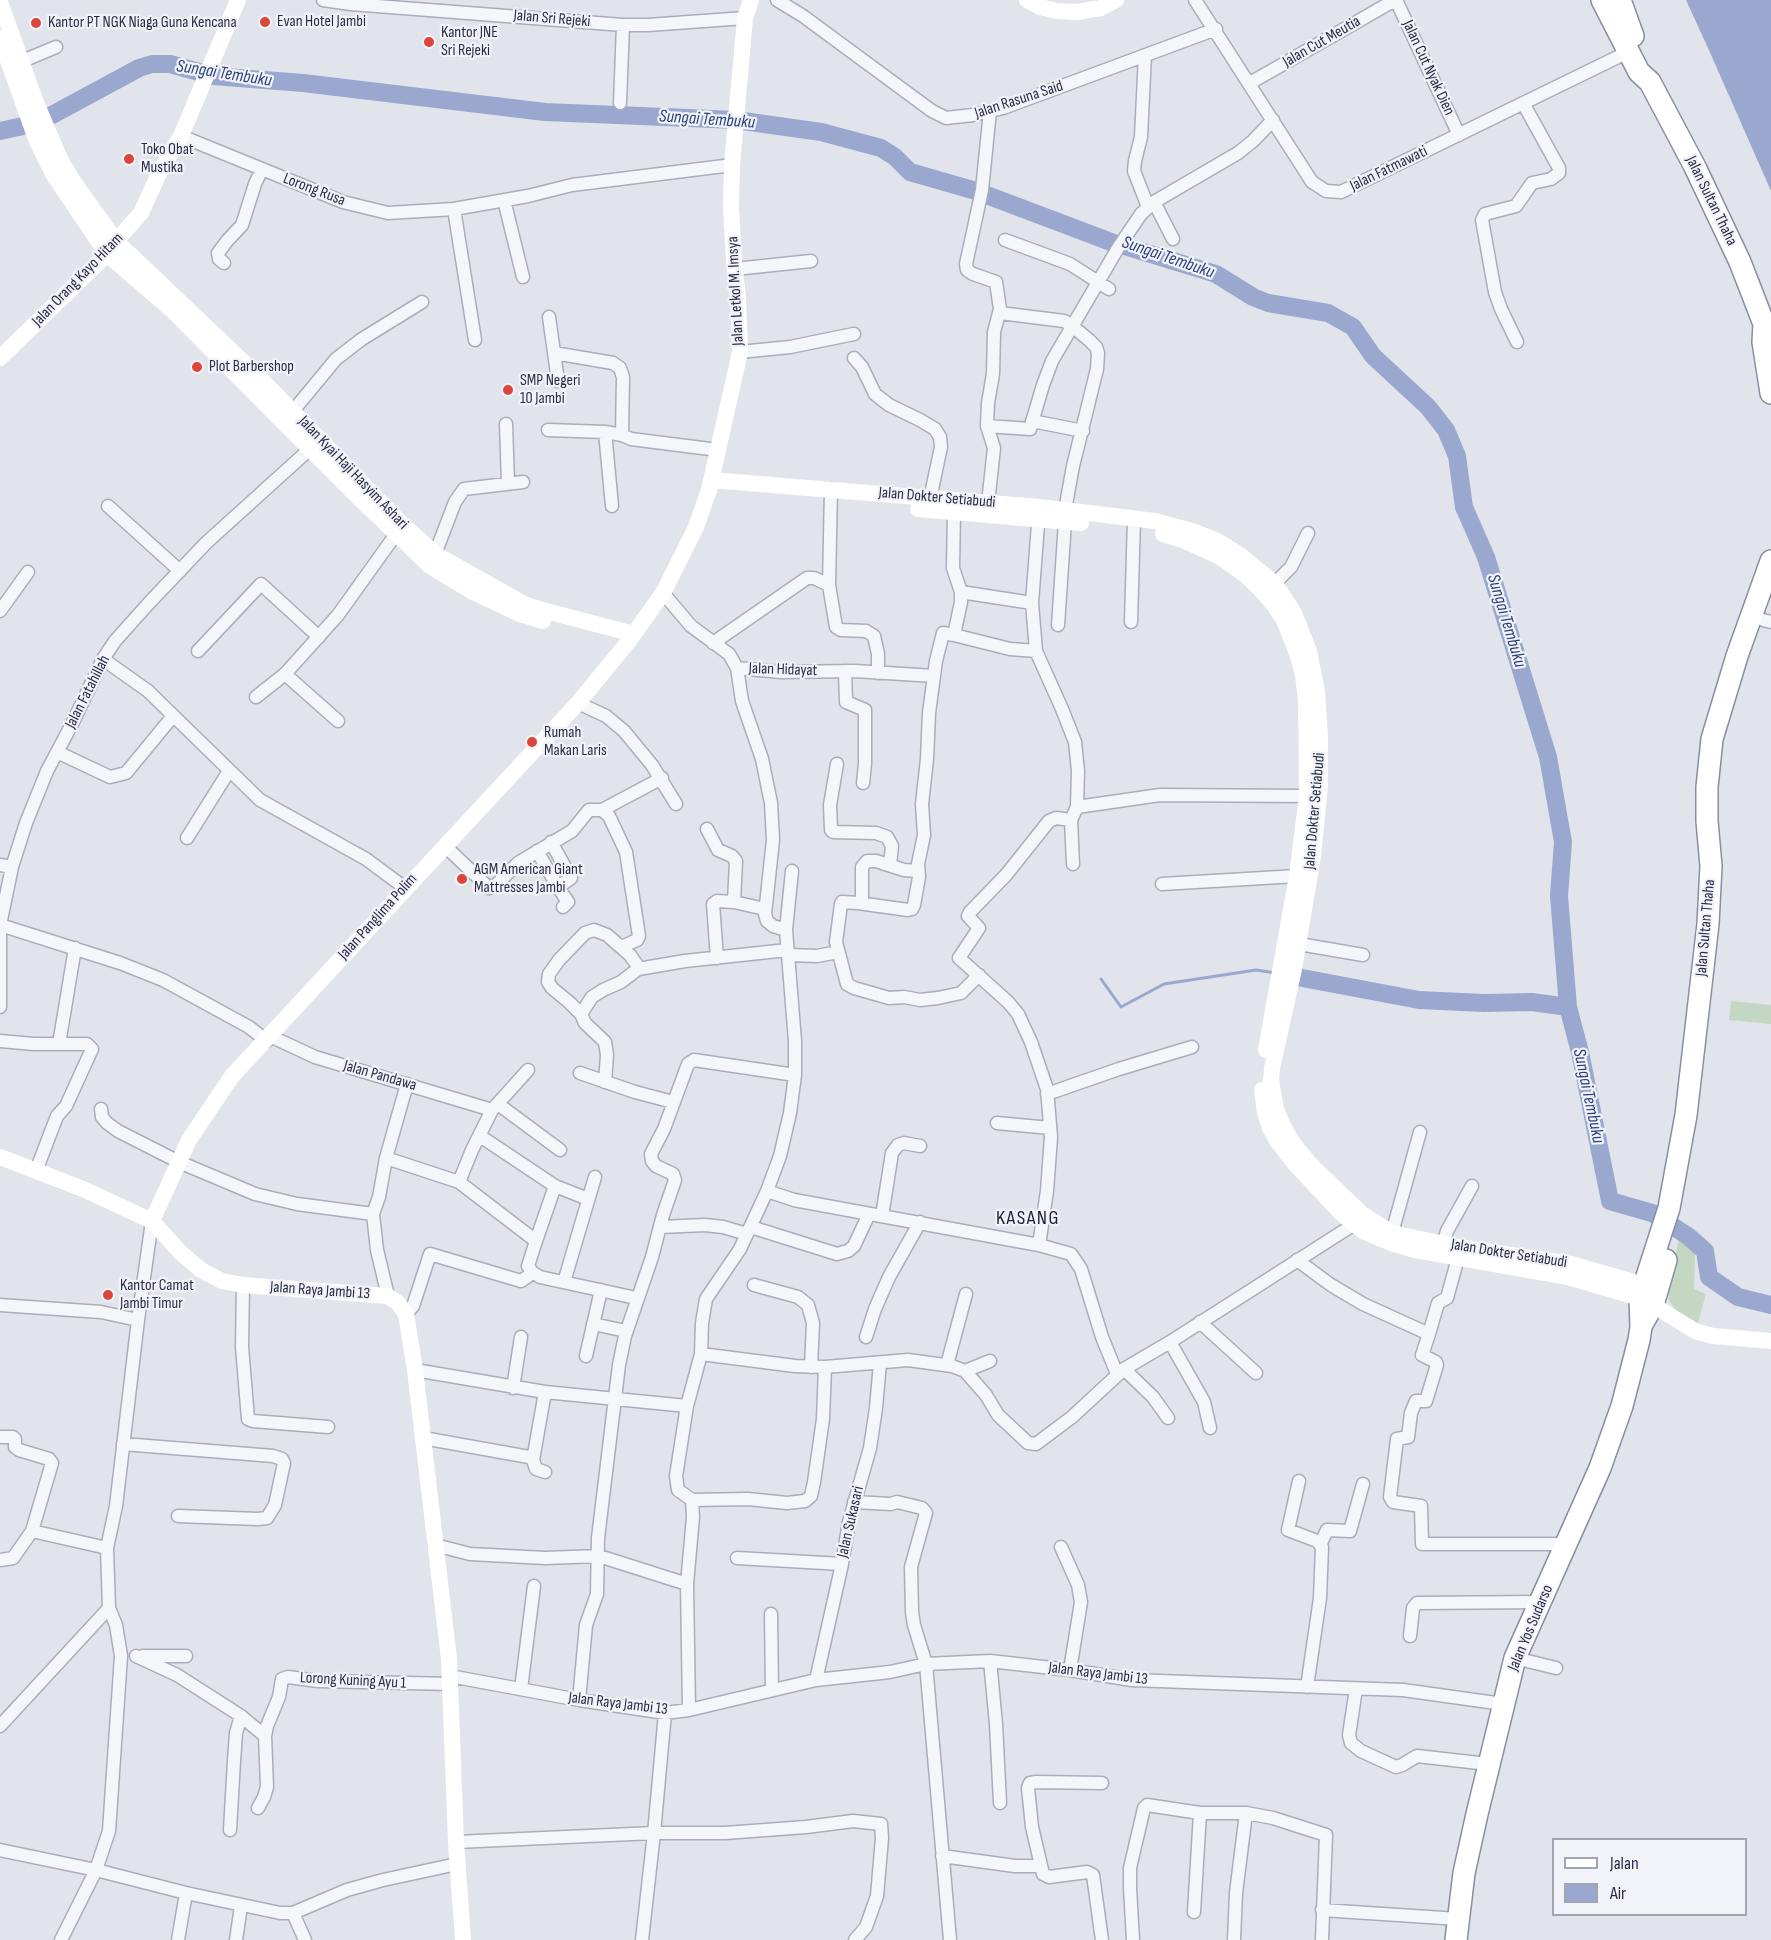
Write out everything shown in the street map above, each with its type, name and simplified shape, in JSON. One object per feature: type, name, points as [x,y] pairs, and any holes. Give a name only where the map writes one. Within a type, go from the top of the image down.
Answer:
[{"type":"highway","points":[[1602,0],[1639,72],[1650,82]]},
{"type":"highway","points":[[1620,0],[1648,68],[1650,82]]},
{"type":"highway","name":"Jalan Sultan Thaha","points":[[1650,82],[1695,168],[1740,262],[1768,328],[1763,342],[1771,393]]},
{"type":"highway","name":"Jalan Sultan Thaha","points":[[1648,1295],[1674,1210],[1692,1116],[1706,942],[1715,898],[1707,822],[1709,762],[1717,717],[1742,658],[1771,561]]},
{"type":"highway","name":"Jalan Sultan Thaha","points":[[1742,658],[1767,621],[1771,596]]},
{"type":"highway","name":"Jalan Yos Sudarso","points":[[1457,1930],[1464,1873],[1488,1764],[1515,1658],[1568,1544],[1600,1468],[1622,1406],[1648,1295]]},
{"type":"street","name":"Jalan Orang Kayo Hitam","points":[[0,358],[112,248],[141,213],[161,170],[181,136],[238,0]]},
{"type":"street","name":"Jalan Sri Rejeki","points":[[323,0],[623,25],[745,18]]},
{"type":"street","name":"Jalan Letkol M. Imsya","points":[[631,638],[663,593],[696,527],[710,485],[740,352],[731,206],[732,165],[745,18],[751,0]]},
{"type":"street","name":"Jalan Rasuna Said","points":[[777,0],[803,16],[932,111],[946,118],[1003,108],[1216,29]]},
{"type":"street","points":[[1027,0],[1040,7],[1057,11],[1078,12],[1101,8],[1116,0]]},
{"type":"street","name":"Jalan Fatmawati","points":[[1195,0],[1216,29],[1312,182],[1326,191],[1341,192],[1628,52]]},
{"type":"street","name":"Jalan Cut Meutia","points":[[1250,83],[1396,0]]},
{"type":"street","name":"Jalan Cut Nyak Dien","points":[[1396,0],[1459,135]]},
{"type":"street","points":[[0,2],[20,62],[60,159],[112,248]]},
{"type":"street","points":[[620,103],[623,25]]},
{"type":"street","points":[[0,38],[36,139],[53,174],[112,248],[255,383]]},
{"type":"street","points":[[20,62],[56,47]]},
{"type":"street","points":[[1145,56],[1142,137],[1134,171],[1151,205],[1173,239]]},
{"type":"street","points":[[1517,342],[1495,292],[1482,220],[1485,214],[1516,206],[1532,183],[1551,179],[1559,173],[1559,168],[1523,103]]},
{"type":"street","points":[[988,503],[994,448],[987,426],[988,403],[993,374],[994,332],[1000,313],[996,282],[973,274],[968,270],[966,264],[980,193],[990,111]]},
{"type":"street","points":[[987,426],[1030,430],[1052,361],[1071,325],[1104,285],[1120,244],[1151,205],[1238,153],[1273,120]]},
{"type":"street","name":"Lorong Rusa","points":[[181,136],[343,202],[388,213],[454,209],[572,185],[732,165]]},
{"type":"street","points":[[224,263],[219,259],[218,253],[242,225],[262,169]]},
{"type":"street","points":[[504,200],[523,278]]},
{"type":"street","points":[[454,209],[475,340]]},
{"type":"street","points":[[1005,240],[1070,264],[1104,285]]},
{"type":"street","points":[[735,269],[811,261]]},
{"type":"street","points":[[293,411],[336,359],[362,339],[422,302]]},
{"type":"street","points":[[1000,313],[1057,319],[1071,325],[1089,340],[1098,353],[1097,369],[1073,466],[1065,516],[1058,626]]},
{"type":"street","points":[[549,317],[558,381]]},
{"type":"street","points":[[740,352],[790,347],[854,334]]},
{"type":"street","points":[[554,353],[613,363],[620,368],[622,435]]},
{"type":"street","points":[[854,358],[862,367],[875,394],[889,405],[935,429],[940,437],[941,447],[930,499]]},
{"type":"street","name":"Jalan Kyai Haji Hasyim Ashari","points":[[255,383],[293,411],[400,522],[435,554],[474,584],[520,614],[545,616],[631,638]]},
{"type":"street","name":"Jalan Kyai Haji Hasyim Ashari","points":[[255,383],[311,448],[430,566],[474,584]]},
{"type":"street","points":[[1032,421],[1083,431]]},
{"type":"street","points":[[506,424],[508,483]]},
{"type":"street","points":[[548,430],[605,432],[632,439],[718,450]]},
{"type":"street","points":[[605,432],[612,506]]},
{"type":"street","name":"Jalan Fatahillah","points":[[0,1007],[0,925],[6,866],[47,771],[103,659],[115,641],[206,543],[311,448]]},
{"type":"street","points":[[435,554],[455,502],[464,489],[523,482]]},
{"type":"street","name":"Jalan Dokter Setiabudi","points":[[710,485],[988,503],[1039,514],[1133,524],[1204,549],[1269,589],[1294,613],[1309,651],[1317,691],[1320,736],[1320,786],[1316,833],[1299,944],[1286,974]]},
{"type":"street","points":[[878,673],[878,654],[874,636],[866,631],[841,630],[837,627],[829,585],[831,494],[954,512],[1039,514],[1032,603],[1036,651],[1075,742],[1078,771],[1077,807],[1071,820],[1072,864]]},
{"type":"street","points":[[108,506],[180,571]]},
{"type":"street","points":[[954,512],[953,568],[961,592],[954,635]]},
{"type":"street","points":[[1131,622],[1133,524]]},
{"type":"street","points":[[1269,589],[1291,567],[1308,533]]},
{"type":"street","points":[[256,697],[285,674],[338,615],[396,534]]},
{"type":"street","points":[[0,610],[28,572]]},
{"type":"street","points":[[713,643],[807,578],[814,578],[829,585]]},
{"type":"street","points":[[198,651],[261,584],[319,637]]},
{"type":"street","name":"Jalan Dokter Setiabudi","points":[[1269,589],[1284,620],[1303,675],[1306,701],[1307,796],[1286,974],[1262,1072],[1266,1083],[1265,1112],[1270,1128],[1378,1239],[1394,1245],[1458,1258],[1569,1270]]},
{"type":"street","points":[[961,592],[1032,603]]},
{"type":"street","name":"Jalan Hidayat","points":[[663,593],[691,626],[729,654],[737,668],[781,672],[845,671],[934,676]]},
{"type":"street","points":[[979,975],[961,993],[920,1000],[904,997],[889,998],[847,984],[836,942],[841,904],[842,902],[862,903],[912,909],[916,900],[918,864],[924,835],[922,804],[929,713],[943,633],[1010,649],[1036,651]]},
{"type":"street","name":"Jalan Panglima Polim","points":[[152,1221],[189,1140],[232,1076],[578,703],[631,638]]},
{"type":"street","points":[[103,659],[147,691],[260,800],[366,859],[405,888]]},
{"type":"street","points":[[737,668],[742,701],[762,759],[773,822],[772,859],[765,909],[767,921],[773,926],[786,930]]},
{"type":"street","points":[[845,671],[846,702],[865,710],[863,783]]},
{"type":"street","points":[[285,674],[338,721]]},
{"type":"street","points":[[578,703],[606,716],[624,731],[662,778],[676,804]]},
{"type":"street","points":[[57,752],[110,777],[126,773],[173,716]]},
{"type":"street","points":[[837,764],[830,805],[831,830],[833,832],[876,833],[887,837],[892,846],[890,865]]},
{"type":"street","points":[[187,838],[229,771]]},
{"type":"street","points":[[445,846],[489,888],[496,885],[519,863],[572,831],[589,810],[602,810],[662,778]]},
{"type":"street","points":[[1077,807],[1160,795],[1307,796]]},
{"type":"street","points":[[602,810],[609,816],[626,852],[639,936],[637,940],[621,947]]},
{"type":"street","points":[[1039,1245],[1047,1191],[1050,1128],[1047,1094],[1031,1042],[1018,1014],[959,957],[979,928],[969,916],[970,912],[1006,875],[1049,821],[1056,818],[1071,820]]},
{"type":"street","points":[[708,830],[718,850],[732,856],[736,861],[734,902]]},
{"type":"street","points":[[551,842],[571,878],[558,887]]},
{"type":"street","points":[[537,851],[568,902],[563,907]]},
{"type":"street","points":[[862,903],[862,867],[867,861],[918,871]]},
{"type":"street","points":[[792,871],[786,930],[795,1041],[795,1075],[786,1136],[767,1191],[749,1231],[740,1249],[706,1299],[700,1354],[687,1406],[676,1485],[678,1490],[692,1500],[748,1499],[787,1503],[805,1501],[811,1496],[814,1482],[823,1419],[825,1368]]},
{"type":"street","points":[[1162,884],[1297,876]]},
{"type":"street","points":[[717,958],[713,904],[717,901],[734,902],[765,909]]},
{"type":"street","name":"Jalan Pandawa","points":[[0,925],[120,963],[163,980],[268,1038],[300,1052],[495,1107],[560,1150]]},
{"type":"street","points":[[605,1082],[607,1055],[605,1042],[585,1023],[581,1014],[552,988],[548,982],[549,974],[585,933],[594,930],[601,932],[621,947],[633,958],[638,969]]},
{"type":"street","points":[[1299,944],[1363,955]]},
{"type":"street","points":[[59,1044],[75,948]]},
{"type":"street","points":[[581,1014],[592,997],[621,982],[638,969],[717,958],[787,953],[817,956],[838,952]]},
{"type":"street","points":[[0,1041],[87,1044],[92,1049],[66,1106],[57,1116],[36,1171]]},
{"type":"street","points":[[1047,1094],[1192,1047]]},
{"type":"street","points":[[579,1700],[586,1625],[597,1594],[598,1538],[619,1365],[626,1331],[652,1257],[675,1180],[669,1170],[656,1166],[651,1154],[664,1129],[688,1064],[694,1060],[795,1075]]},
{"type":"street","points":[[459,1182],[495,1107],[528,1070]]},
{"type":"street","points":[[580,1073],[673,1102]]},
{"type":"street","points":[[388,1296],[377,1250],[373,1214],[407,1084]]},
{"type":"street","points":[[101,1109],[102,1117],[118,1131],[179,1162],[255,1194],[297,1204],[373,1214]]},
{"type":"street","points":[[997,1124],[1050,1128]]},
{"type":"street","points":[[1392,1233],[1420,1132]]},
{"type":"street","points":[[480,1136],[555,1186],[588,1199]]},
{"type":"street","points":[[882,1216],[892,1153],[898,1145],[904,1143],[920,1146]]},
{"type":"street","points":[[0,1157],[152,1221],[116,1506],[107,1548],[109,1608],[116,1625],[121,1656],[109,1831],[96,1870],[61,1940]]},
{"type":"street","points":[[386,1158],[459,1182],[536,1241]]},
{"type":"street","points":[[564,1282],[595,1177]]},
{"type":"street","points":[[555,1186],[528,1266],[532,1272],[540,1277],[636,1298]]},
{"type":"street","points":[[1443,1244],[1447,1231],[1472,1186]]},
{"type":"street","points":[[767,1191],[794,1200],[1039,1245],[1066,1252],[1075,1257],[1081,1269],[1102,1337],[1121,1371],[1153,1397],[1168,1418]]},
{"type":"street","points":[[661,1227],[705,1225],[723,1227],[749,1231],[837,1254],[848,1251],[854,1246],[869,1214]]},
{"type":"street","points":[[700,1354],[761,1363],[825,1368],[908,1360],[947,1365],[965,1371],[986,1395],[998,1415],[1028,1443],[1036,1444],[1072,1417],[1121,1371],[1170,1342],[1358,1219]]},
{"type":"street","name":"Jalan Dokter Setiabudi","points":[[1358,1219],[1392,1233],[1569,1270],[1648,1295],[1695,1331],[1713,1336],[1771,1341]]},
{"type":"street","name":"Jalan Raya Jambi 13","points":[[152,1221],[181,1253],[201,1270],[222,1281],[243,1285],[388,1296],[398,1303],[406,1314]]},
{"type":"street","points":[[866,1337],[889,1277],[920,1222]]},
{"type":"street","points":[[463,1940],[457,1864],[450,1680],[415,1370],[406,1314],[413,1306],[430,1254],[520,1281],[532,1272]]},
{"type":"street","points":[[1458,1258],[1447,1298],[1438,1303],[1422,1355],[1436,1362],[1437,1365],[1426,1401],[1416,1401],[1411,1413],[1408,1437],[1396,1440],[1391,1501],[1421,1506],[1421,1543],[1424,1545],[1568,1544]]},
{"type":"street","points":[[1297,1260],[1331,1285],[1363,1304],[1429,1334]]},
{"type":"street","points":[[243,1285],[242,1347],[249,1419],[328,1427]]},
{"type":"street","points":[[754,1285],[798,1296],[808,1305],[813,1323],[811,1367]]},
{"type":"street","points":[[586,1356],[601,1290]]},
{"type":"street","points":[[947,1365],[966,1294]]},
{"type":"street","points":[[0,1305],[101,1312],[138,1320]]},
{"type":"street","points":[[1200,1322],[1256,1373]]},
{"type":"street","points":[[592,1324],[626,1331]]},
{"type":"street","points":[[513,1388],[520,1337]]},
{"type":"street","points":[[1170,1342],[1204,1402],[1210,1428]]},
{"type":"street","points":[[965,1371],[990,1361]]},
{"type":"street","name":"Jalan Sukasari","points":[[816,1680],[854,1502],[872,1438],[880,1363]]},
{"type":"street","points":[[415,1370],[513,1388],[687,1406]]},
{"type":"street","points":[[545,1392],[533,1460],[536,1469],[545,1472]]},
{"type":"street","points":[[0,1437],[13,1437],[15,1447],[19,1450],[52,1463],[32,1531],[14,1558],[0,1560]]},
{"type":"street","points":[[423,1438],[529,1457],[533,1460]]},
{"type":"street","points":[[123,1444],[273,1456],[282,1459],[284,1463],[274,1505],[267,1518],[178,1516]]},
{"type":"street","points":[[1299,1481],[1288,1530],[1321,1543]]},
{"type":"street","points":[[1307,1687],[1320,1598],[1321,1543],[1327,1530],[1350,1531],[1363,1484]]},
{"type":"street","points":[[689,1710],[687,1584],[693,1517],[692,1500]]},
{"type":"street","points":[[854,1502],[891,1504],[897,1502],[922,1508],[926,1513],[911,1567],[911,1576],[914,1625],[927,1664],[950,1940]]},
{"type":"street","points":[[32,1531],[107,1548]]},
{"type":"street","points":[[435,1545],[470,1554],[545,1558],[599,1556],[687,1584]]},
{"type":"street","points":[[1061,1547],[1078,1585],[1080,1602],[1070,1670]]},
{"type":"street","points":[[737,1558],[842,1564]]},
{"type":"street","points":[[521,1689],[534,1586]]},
{"type":"street","points":[[1410,1636],[1413,1608],[1417,1603],[1541,1602]]},
{"type":"street","points":[[0,1726],[109,1608]]},
{"type":"street","points":[[771,1614],[772,1690]]},
{"type":"street","points":[[121,1656],[186,1656]]},
{"type":"street","points":[[136,1656],[177,1675],[241,1716],[264,1736]]},
{"type":"street","points":[[1515,1658],[1556,1668]]},
{"type":"street","points":[[990,1661],[1000,1803]]},
{"type":"street","name":"Jalan Raya Jambi 13","points":[[450,1680],[521,1689],[665,1713],[689,1710],[816,1680],[890,1672],[927,1664],[990,1661],[1132,1680],[1403,1690],[1503,1704]]},
{"type":"street","name":"Lorong Kuning Ayu 1","points":[[258,1808],[267,1787],[264,1736],[279,1697],[282,1680],[288,1677],[450,1680]]},
{"type":"street","points":[[1356,1689],[1349,1735],[1351,1743],[1361,1751],[1395,1767],[1416,1756],[1488,1764]]},
{"type":"street","points":[[642,1940],[665,1713]]},
{"type":"street","points":[[230,1830],[236,1733],[241,1716]]},
{"type":"street","points":[[1102,1783],[1035,1782],[1029,1785],[1032,1827],[1043,1874],[1047,1877],[1087,1872],[1093,1875],[1102,1940]]},
{"type":"street","points":[[1133,1940],[1130,1868],[1144,1808],[1147,1805],[1200,1813],[1246,1813],[1273,1818],[1327,1837],[1322,1940]]},
{"type":"street","points":[[1194,1911],[1200,1813]]},
{"type":"street","points":[[1234,1940],[1236,1893],[1246,1813]]},
{"type":"street","points":[[456,1842],[654,1833],[725,1833],[853,1821],[880,1824],[882,1838],[877,1896],[866,1927],[855,1940]]},
{"type":"street","points":[[0,1850],[280,1913],[293,1913],[347,1890],[383,1880],[457,1864]]},
{"type":"street","points":[[942,1856],[1015,1866],[1041,1866]]},
{"type":"street","points":[[178,1940],[186,1893]]},
{"type":"street","points":[[236,1940],[241,1905]]},
{"type":"street","points":[[1322,1910],[1457,1930]]},
{"type":"street","points":[[293,1913],[305,1940]]},
{"type":"green space","points":[[1731,1001],[1771,1005],[1771,1024],[1729,1020]]},
{"type":"green space","points":[[1679,1239],[1692,1246],[1695,1253],[1694,1289],[1706,1294],[1698,1323],[1678,1314],[1669,1300],[1668,1288]]},
{"type":"water","points":[[1686,0],[1771,0],[1771,191],[1708,48]]},
{"type":"waterway","name":"Sungai Tembuku","points":[[52,115],[139,68],[152,64],[170,64],[213,76],[303,83],[545,112],[736,120],[821,132],[881,148],[895,157],[910,172],[976,191],[1111,242],[1216,274],[1253,297],[1268,303],[1328,313],[1353,327],[1373,356],[1428,407],[1446,430],[1457,456],[1464,507],[1486,557],[1548,757],[1563,842],[1559,896],[1568,1007],[1580,1052],[1610,1201],[1652,1213],[1688,1236],[1705,1251],[1709,1277],[1738,1297],[1771,1305]]},
{"type":"waterway","name":"Sungai Tembuku","points":[[0,131],[23,126]]},
{"type":"waterway","points":[[1101,979],[1121,1007],[1164,984],[1256,970],[1276,973]]},
{"type":"waterway","points":[[1297,977],[1419,1000],[1484,1003],[1532,1002],[1568,1007]]},
{"type":"place","name":"Evan Hotel Jambi","points":[[265,22]]},
{"type":"place","name":"Kantor PT NGK Niaga Guna Kencana","points":[[36,23]]},
{"type":"place","name":"Kantor JNE Sri Rejeki","points":[[429,42]]},
{"type":"place","name":"Toko Obat Mustika","points":[[129,159]]},
{"type":"place","name":"Plot Barbershop","points":[[197,367]]},
{"type":"place","name":"SMP Negeri 10 Jambi","points":[[508,390]]},
{"type":"place","name":"Rumah Makan Laris","points":[[532,742]]},
{"type":"place","name":"AGM American Giant Mattresses Jambi","points":[[462,879]]},
{"type":"place","name":"Kantor Camat Jambi Timur","points":[[108,1295]]},
{"type":"district","name":"KASANG","points":[[1028,1219]]}]
